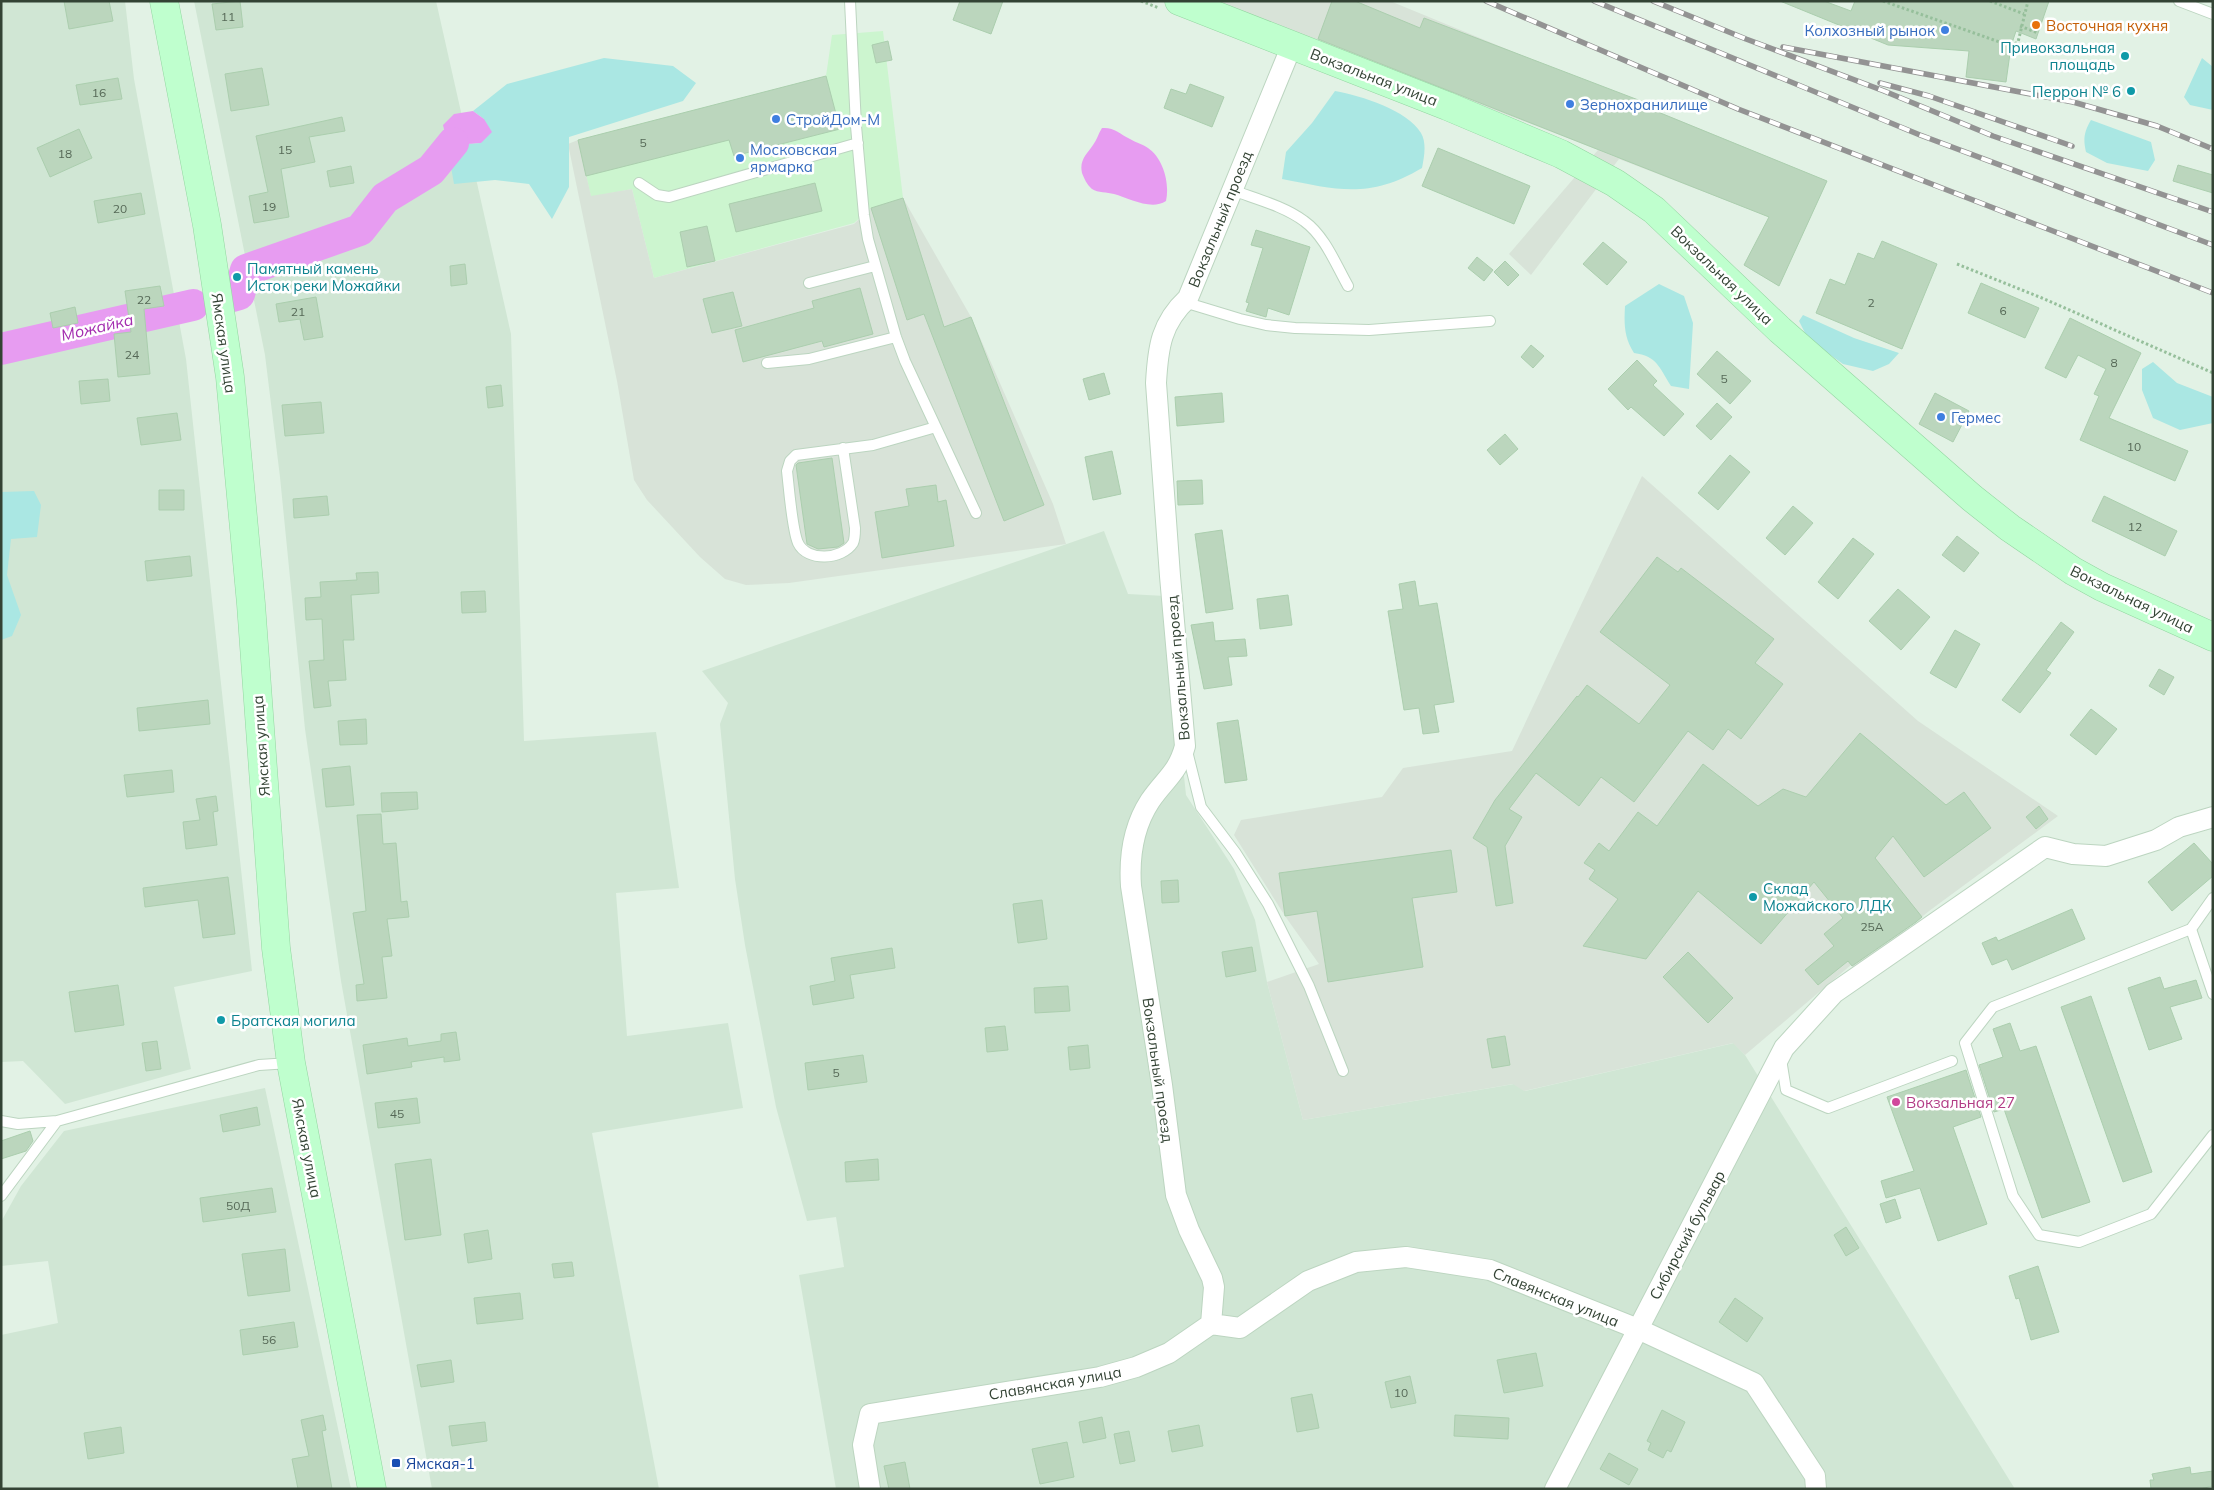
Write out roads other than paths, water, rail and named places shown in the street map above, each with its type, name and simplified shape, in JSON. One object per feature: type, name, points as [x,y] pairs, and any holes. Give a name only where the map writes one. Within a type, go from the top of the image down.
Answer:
[{"type":"main road","name":"Ямская улица","points":[[164,1],[207,225],[232,395],[250,594],[274,925],[291,1063],[372,1489]]},
{"type":"main road","name":"Вокзальная улица","points":[[1180,1],[1447,106],[1561,154],[1615,183],[1668,223],[1780,330],[1972,498],[2010,528],[2073,571],[2102,587],[2213,637]]},
{"type":"street","name":"Вокзальный проезд","points":[[1211,1324],[1214,1287],[1212,1278],[1189,1230],[1176,1194],[1131,886],[1130,854],[1138,827],[1150,802],[1177,769],[1186,746],[1170,576],[1156,383],[1158,358],[1166,325],[1175,310],[1188,298],[1292,45]]},
{"type":"street","name":"Сибирский бульвар","points":[[1555,1489],[1780,1055],[1784,1048],[1834,993],[2044,847],[2073,854],[2106,856],[2156,840],[2180,827],[2213,817]]},
{"type":"street","name":"Славянская улица","points":[[870,1489],[863,1445],[870,1414],[1100,1377],[1136,1367],[1169,1353],[1211,1324],[1240,1328],[1308,1281],[1356,1262],[1406,1257],[1490,1270],[1638,1330],[1754,1383],[1815,1476],[1816,1489]]},
{"type":"lane","points":[[850,1],[864,215],[876,266],[896,337],[976,513]]},
{"type":"lane","points":[[2179,1],[2213,14]]},
{"type":"lane","points":[[639,182],[657,195],[669,197],[858,144]]},
{"type":"lane","points":[[1232,190],[1287,210],[1306,222],[1319,236],[1348,286]]},
{"type":"lane","points":[[809,283],[876,266]]},
{"type":"lane","points":[[1184,302],[1248,321],[1295,328],[1369,330],[1490,320]]},
{"type":"lane","points":[[767,363],[809,359],[896,337]]},
{"type":"lane","points":[[843,448],[855,528],[854,542],[846,551],[830,556],[815,557],[804,552],[797,542],[787,471],[790,461],[796,455],[843,448],[873,444],[936,427]]},
{"type":"lane","points":[[1186,746],[1202,807],[1235,852],[1268,904],[1309,986],[1343,1071]]},
{"type":"lane","points":[[2213,898],[2191,929],[1993,1008],[1965,1043],[2013,1196],[2039,1235],[2079,1242],[2151,1214],[2213,1135]]},
{"type":"lane","points":[[2191,929],[2213,994]]},
{"type":"lane","points":[[1780,1055],[1786,1090],[1828,1108],[1952,1061]]},
{"type":"lane","points":[[1,1121],[18,1124],[57,1121],[259,1065],[291,1063]]},
{"type":"lane","points":[[1,1196],[57,1121]]},
{"type":"waterway","name":"Можайка","points":[[232,296],[239,294],[246,270],[360,230],[385,198],[431,170],[453,143]]},
{"type":"waterway","name":"Можайка","points":[[1,349],[193,305]]},
{"type":"railway","points":[[1486,1],[1738,109],[2213,293]]},
{"type":"railway","points":[[1594,1],[1920,135],[2213,245]]},
{"type":"railway","points":[[1653,1],[1746,39],[1884,91],[1993,136],[2213,212]]},
{"type":"railway","points":[[1783,47],[2073,102],[2157,126],[2213,149]]},
{"type":"railway","points":[[1880,83],[1929,96],[2072,146]]},
{"type":"place","name":"Восточная кухня","points":[[2036,25]]},
{"type":"place","name":"Колхозный рынок","points":[[1945,30]]},
{"type":"place","name":"Привокзальная площадь","points":[[2125,56]]},
{"type":"place","name":"Перрон № 6","points":[[2131,91]]},
{"type":"place","name":"Зернохранилище","points":[[1570,104]]},
{"type":"place","name":"СтройДом-М","points":[[776,119]]},
{"type":"place","name":"Московская ярмарка","points":[[740,158]]},
{"type":"place","name":"Памятный камень Исток реки Можайки","points":[[237,277]]},
{"type":"place","name":"Гермес","points":[[1941,417]]},
{"type":"place","name":"Склад Можайского ЛДК","points":[[1753,897]]},
{"type":"place","name":"Братская могила","points":[[221,1020]]},
{"type":"place","name":"Вокзальная 27","points":[[1896,1102]]},
{"type":"place","name":"Ямская-1","points":[[396,1463]]}]
